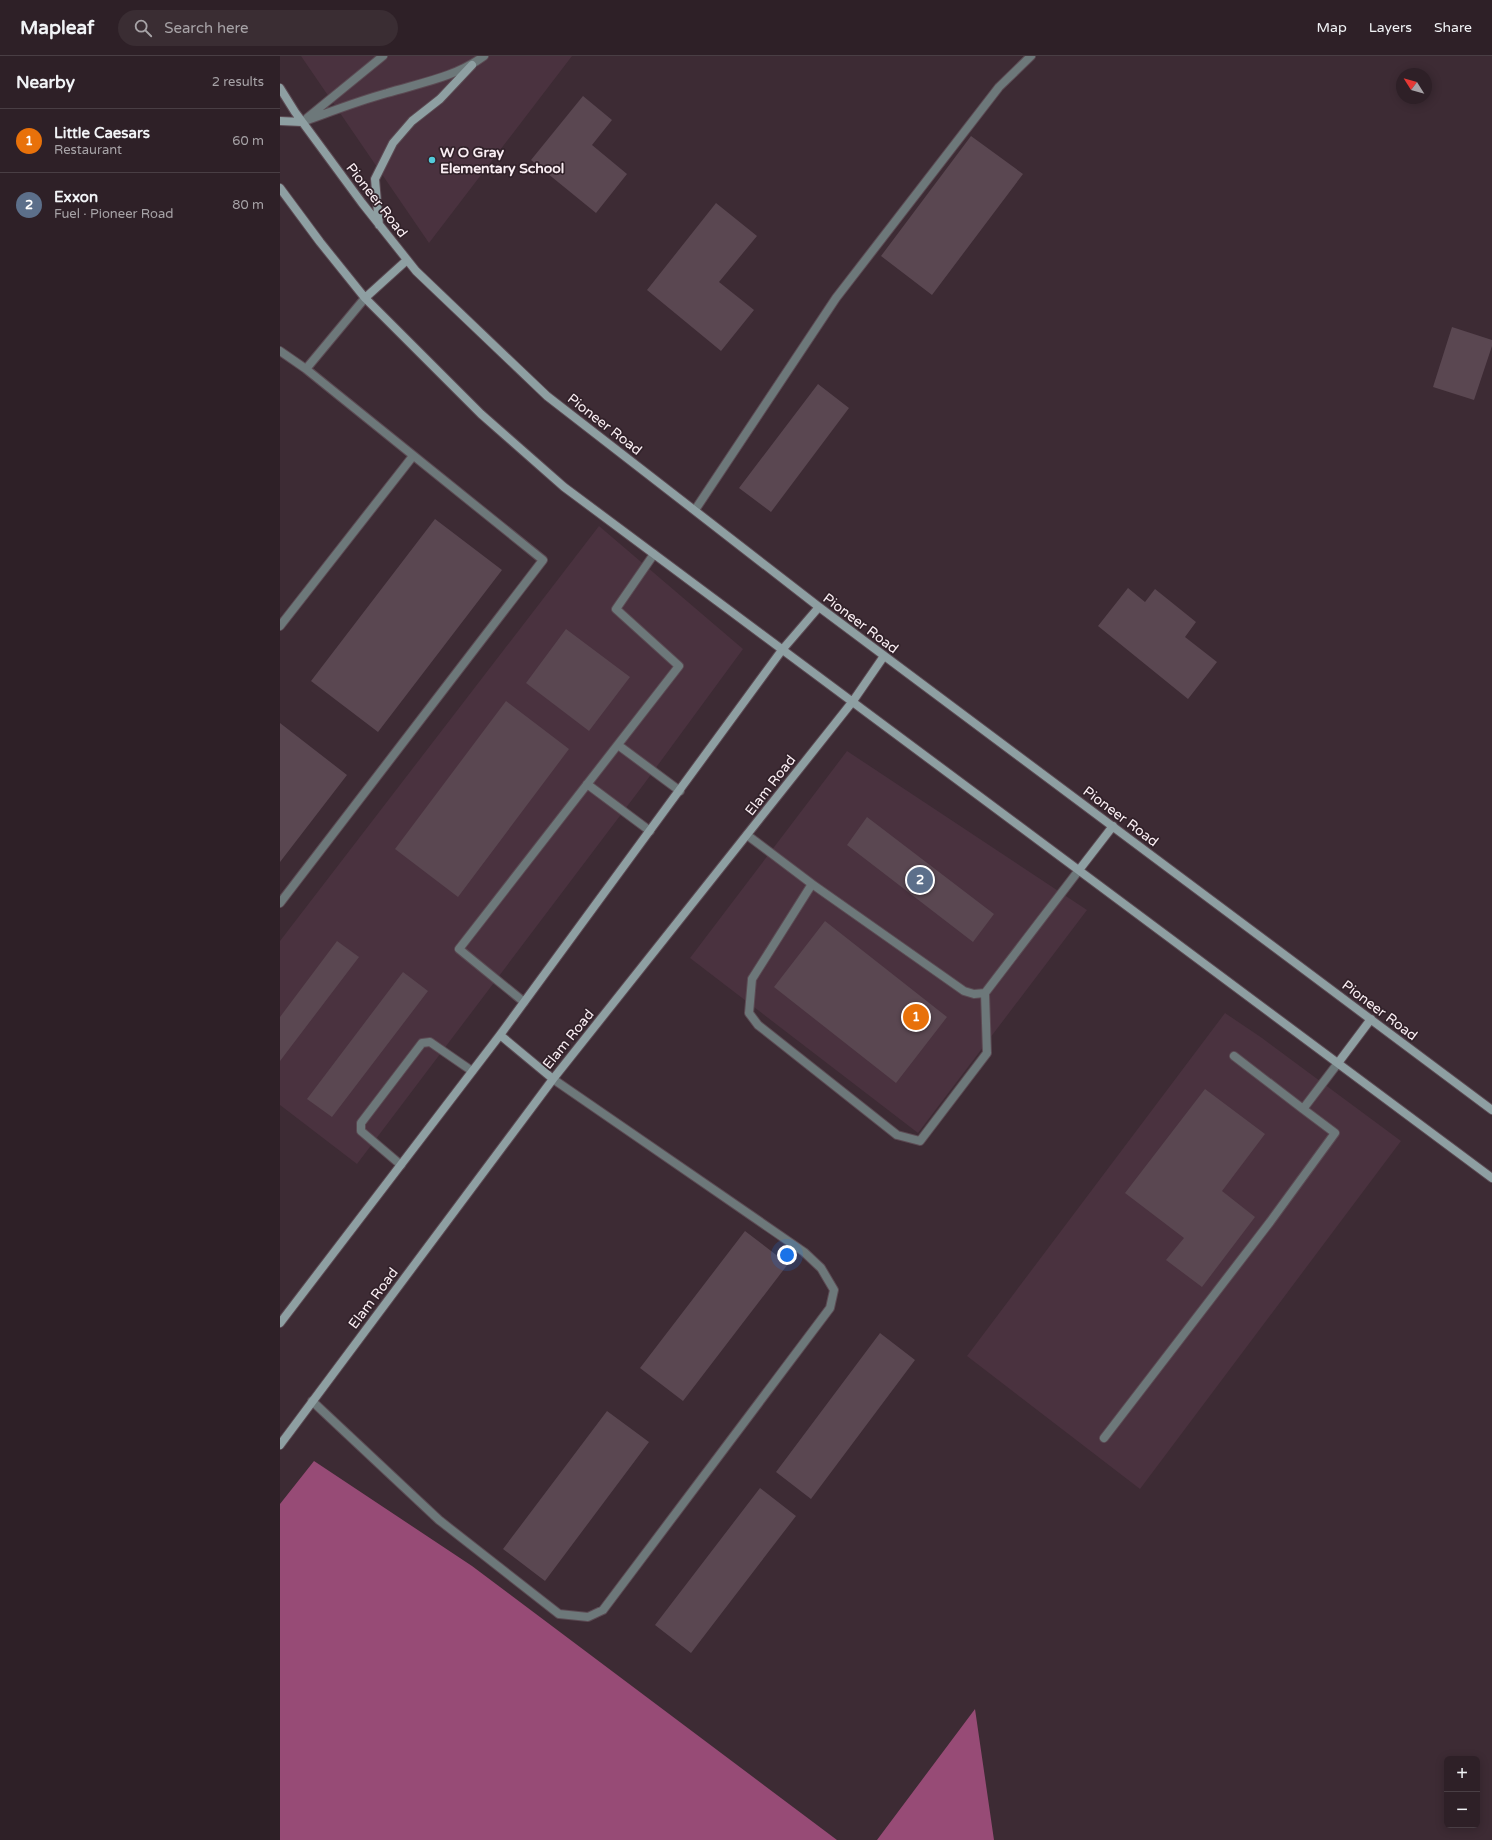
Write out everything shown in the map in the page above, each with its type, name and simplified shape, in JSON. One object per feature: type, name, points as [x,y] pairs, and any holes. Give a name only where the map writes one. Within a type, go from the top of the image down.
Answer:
[{"type":"main road","points":[[380,225],[376,179],[393,143],[412,121],[440,99],[472,65]]},
{"type":"main road","name":"Pioneer Road","points":[[280,88],[302,122],[416,271],[547,396],[819,607],[1492,1110]]},
{"type":"main road","points":[[280,120],[302,122]]},
{"type":"main road","points":[[280,188],[320,242],[365,298],[481,414],[564,487],[1492,1178]]},
{"type":"main road","points":[[365,298],[407,260]]},
{"type":"main road","points":[[280,1323],[500,1035],[782,650],[819,607]]},
{"type":"main road","name":"Elam Road","points":[[280,1444],[553,1079],[852,701],[884,656]]},
{"type":"main road","points":[[1079,870],[1113,826]]},
{"type":"main road","points":[[1338,1063],[1370,1019]]},
{"type":"main road","points":[[500,1035],[553,1079]]},
{"type":"lane","points":[[302,122],[383,56]]},
{"type":"lane","points":[[302,122],[386,93],[437,78],[472,65],[484,56]]},
{"type":"lane","points":[[694,510],[836,298],[999,88],[1031,56]]},
{"type":"lane","points":[[306,369],[365,298]]},
{"type":"lane","points":[[280,351],[306,369],[543,560],[280,902]]},
{"type":"lane","points":[[280,626],[413,456]]},
{"type":"lane","points":[[524,1002],[459,949],[679,666],[616,609],[654,554]]},
{"type":"lane","points":[[618,745],[680,791]]},
{"type":"lane","points":[[587,784],[650,831]]},
{"type":"lane","points":[[747,835],[812,884],[964,991],[974,994],[985,993]]},
{"type":"lane","points":[[812,884],[752,979],[749,1013],[758,1025],[897,1135],[920,1140],[987,1054],[985,993],[1079,870]]},
{"type":"lane","points":[[401,1165],[361,1131],[361,1123],[384,1092],[422,1043],[430,1042],[472,1071]]},
{"type":"lane","points":[[1104,1438],[1270,1222],[1334,1133],[1234,1056]]},
{"type":"lane","points":[[1303,1109],[1338,1063]]},
{"type":"lane","points":[[312,1401],[439,1520],[553,1610],[560,1614],[588,1616],[603,1610],[830,1308],[834,1290],[821,1268],[804,1252],[553,1079]]},
{"type":"shaded area","name":"W O Gray Elementary School","points":[[301,56],[572,56],[429,243]]},
{"type":"shaded area","points":[[599,526],[743,649],[644,784],[357,1164],[280,1105],[280,941]]},
{"type":"shaded area","points":[[847,751],[1087,910],[918,1133],[690,958]]},
{"type":"shaded area","points":[[1225,1013],[1262,1038],[1401,1141],[1140,1489],[967,1356]]},
{"type":"shaded area","points":[[314,1461],[472,1566],[837,1840],[280,1840],[280,1504]]},
{"type":"shaded area","points":[[975,1709],[994,1840],[877,1840]]},
{"type":"building","points":[[583,96],[612,120],[592,145],[627,174],[596,213],[531,160]]},
{"type":"building","points":[[971,136],[1023,174],[932,295],[881,256]]},
{"type":"building","points":[[716,203],[757,236],[719,282],[754,310],[721,351],[647,290]]},
{"type":"building","points":[[1452,327],[1492,340],[1492,346],[1474,400],[1433,387]]},
{"type":"building","points":[[818,384],[849,408],[771,512],[739,488]]},
{"type":"building","points":[[435,519],[502,570],[378,732],[311,681]]},
{"type":"building","points":[[1128,588],[1145,602],[1155,589],[1196,622],[1185,637],[1217,662],[1188,699],[1098,626]]},
{"type":"building","points":[[566,629],[630,677],[589,731],[526,683]]},
{"type":"building","points":[[506,701],[569,749],[458,897],[395,849]]},
{"type":"building","points":[[280,723],[347,775],[280,862]]},
{"type":"building","points":[[867,817],[994,914],[973,942],[847,845]]},
{"type":"building","points":[[825,921],[947,1017],[896,1083],[774,987]]},
{"type":"building","points":[[337,941],[359,957],[280,1061],[280,1017]]},
{"type":"building","points":[[403,972],[428,991],[332,1117],[307,1099]]},
{"type":"building","points":[[1205,1089],[1265,1134],[1222,1191],[1255,1217],[1202,1287],[1166,1260],[1184,1238],[1125,1193]]},
{"type":"building","points":[[745,1231],[788,1264],[683,1401],[640,1368]]},
{"type":"building","points":[[880,1333],[915,1360],[811,1499],[776,1472]]},
{"type":"building","points":[[607,1411],[649,1442],[545,1581],[503,1549]]},
{"type":"building","points":[[760,1488],[796,1516],[691,1653],[655,1625]]},
{"type":"place","name":"W O Gray Elementary School","points":[[432,160]]},
{"type":"place","name":"Exxon","points":[[920,880]]},
{"type":"place","name":"Little Caesars","points":[[916,1017]]}]
